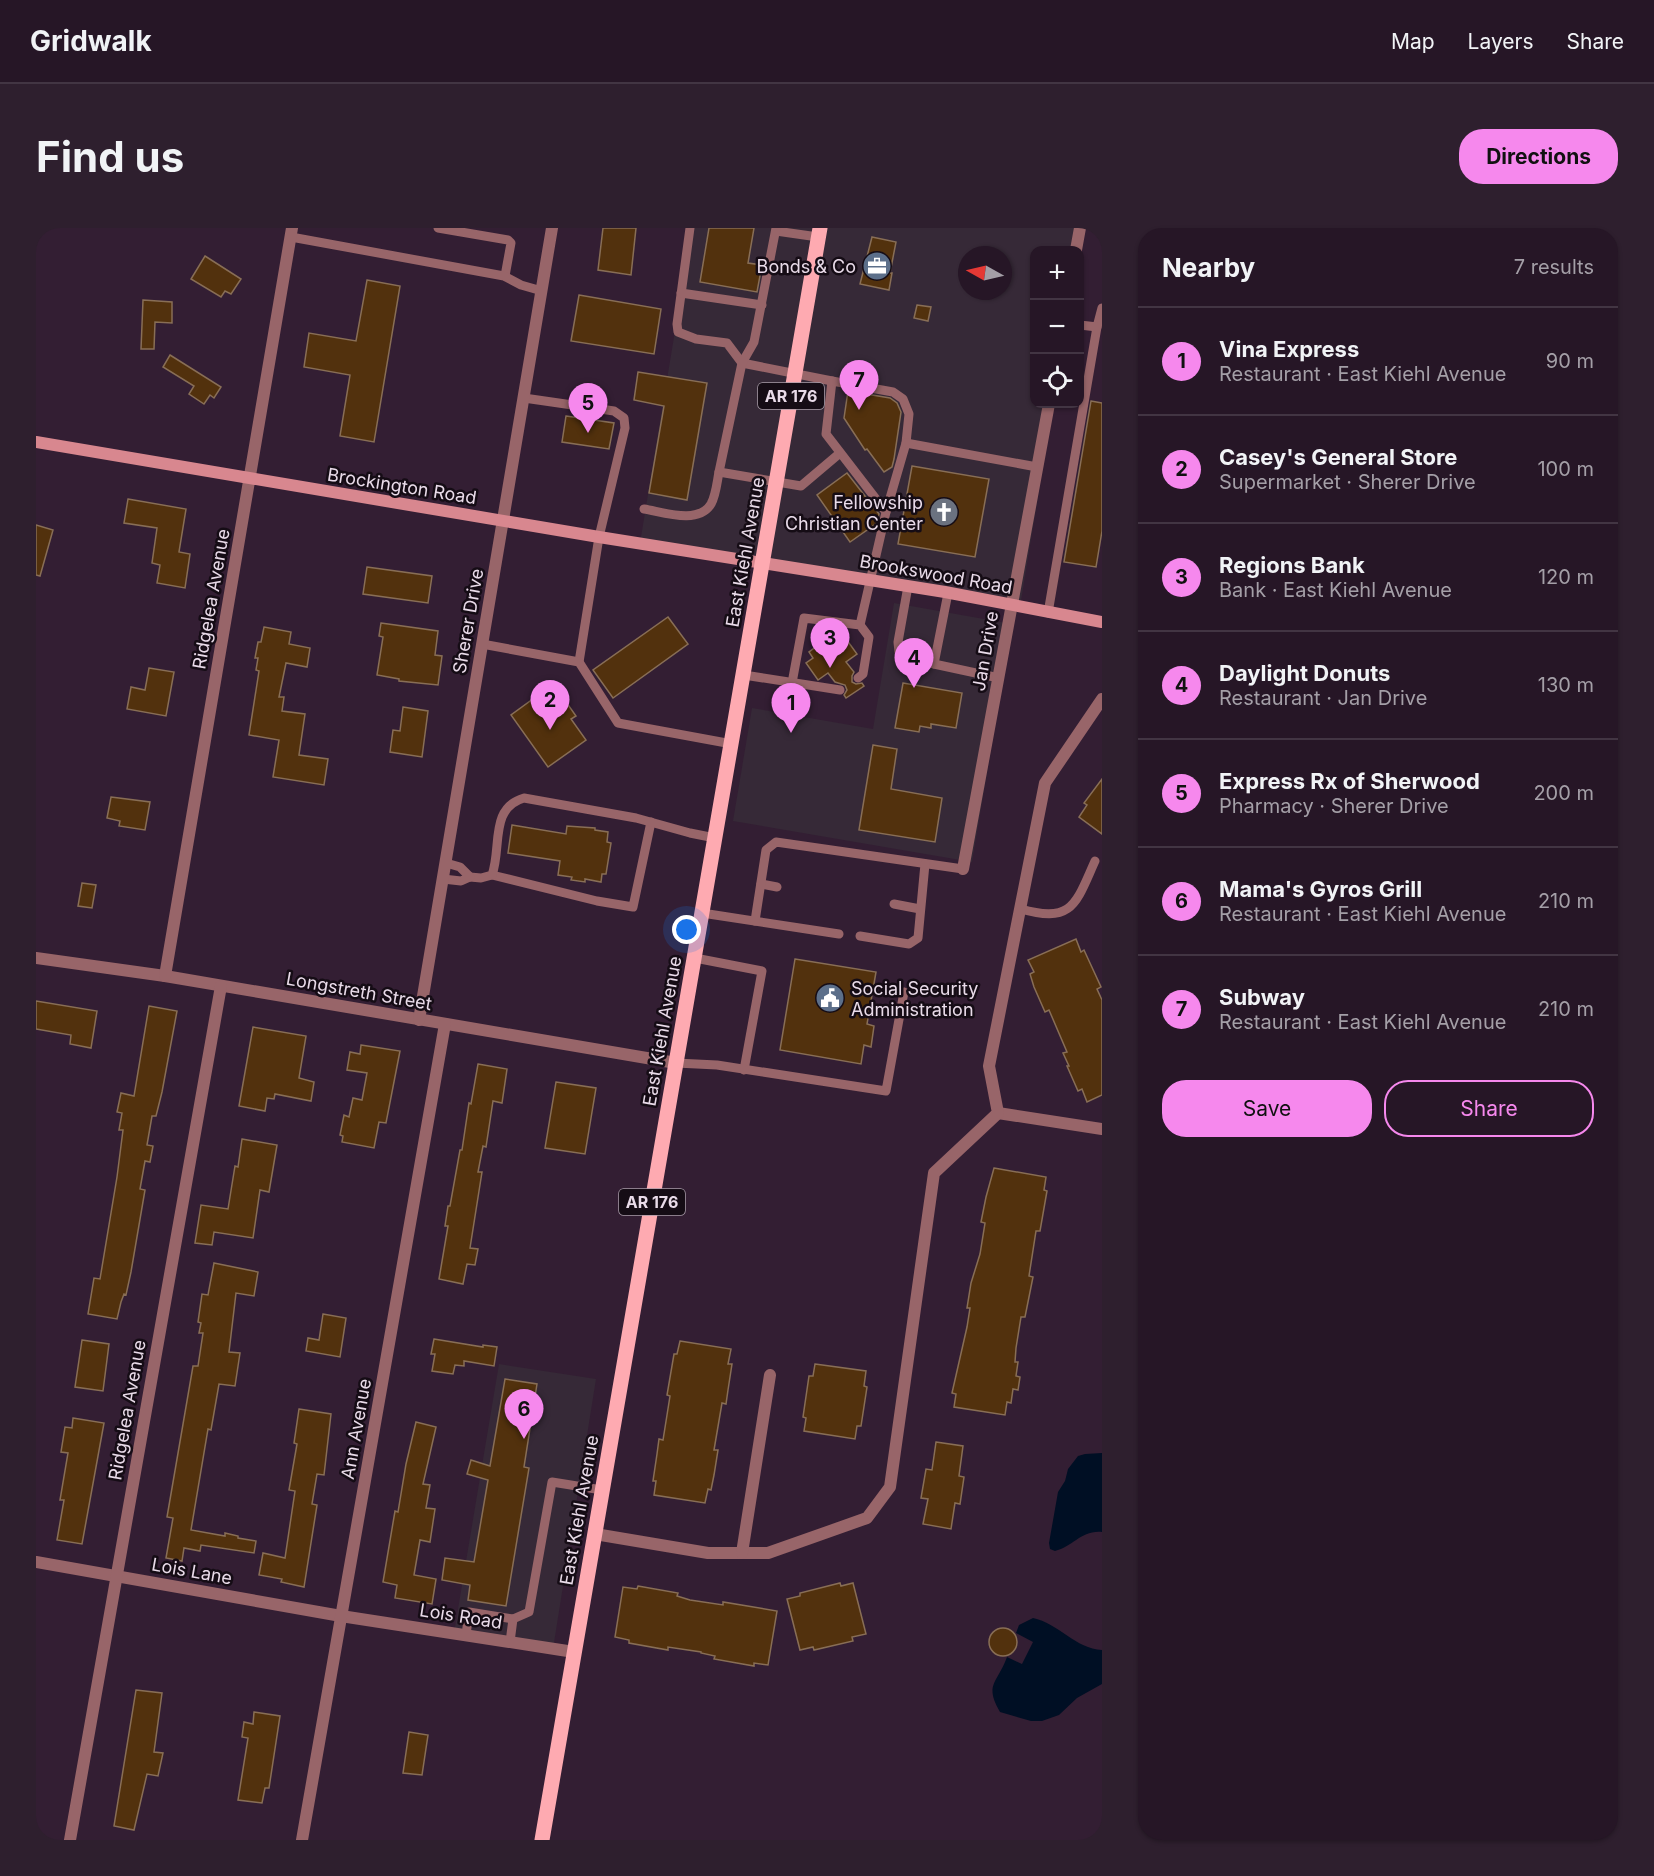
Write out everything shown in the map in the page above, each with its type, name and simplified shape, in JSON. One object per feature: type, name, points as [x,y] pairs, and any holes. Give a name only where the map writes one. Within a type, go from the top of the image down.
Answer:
[{"type":"main road","name":"East Kiehl Avenue","points":[[542,1840],[819,232]]},
{"type":"main road","name":"Brockington Road","points":[[36,442],[763,564]]},
{"type":"main road","name":"Brookswood Road","points":[[763,564],[908,586],[1102,622]]},
{"type":"street","name":"Sherer Drive","points":[[419,1020],[552,228]]},
{"type":"street","points":[[1077,246],[1080,228]]},
{"type":"street","name":"Ridgelea Avenue","points":[[165,976],[291,232]]},
{"type":"street","name":"Jan Drive","points":[[963,869],[1047,408]]},
{"type":"street","points":[[998,1113],[989,1066],[1045,783],[1102,699]]},
{"type":"street","name":"Longstreth Street","points":[[36,958],[165,976],[676,1063]]},
{"type":"street","name":"Ridgelea Avenue","points":[[70,1840],[221,986]]},
{"type":"street","name":"Ann Avenue","points":[[302,1840],[445,1024]]},
{"type":"street","points":[[998,1113],[1102,1129]]},
{"type":"street","points":[[595,1534],[708,1552],[768,1553],[867,1518],[890,1487],[934,1173],[998,1113]]},
{"type":"street","points":[[742,1553],[770,1375]]},
{"type":"street","name":"Lois Lane","points":[[36,1562],[341,1616]]},
{"type":"street","name":"Lois Road","points":[[341,1616],[574,1652]]},
{"type":"lane","points":[[438,228],[508,240],[511,243],[505,276]]},
{"type":"lane","points":[[690,228],[677,324],[678,332],[686,336],[728,344],[742,363],[893,392],[903,399],[909,414],[906,443],[886,512],[860,626]]},
{"type":"lane","points":[[644,509],[688,516],[699,514],[712,502],[742,363],[754,342],[776,229],[819,232]]},
{"type":"lane","points":[[291,232],[505,276],[521,285],[542,291]]},
{"type":"lane","points":[[681,293],[762,305]]},
{"type":"lane","points":[[1048,613],[1098,348],[1097,327],[1102,308]]},
{"type":"lane","points":[[1084,325],[1097,327]]},
{"type":"lane","points":[[832,381],[826,434],[886,512]]},
{"type":"lane","points":[[524,398],[614,411],[624,418],[625,428],[599,537],[579,662],[618,723],[732,744]]},
{"type":"lane","points":[[906,443],[1037,467]]},
{"type":"lane","points":[[719,472],[801,486],[840,453]]},
{"type":"lane","points":[[908,586],[898,642],[899,652],[934,664],[999,678]]},
{"type":"lane","points":[[934,664],[948,593]]},
{"type":"lane","points":[[792,683],[804,618],[860,626],[869,637],[863,674],[858,678]]},
{"type":"lane","points":[[482,644],[579,662]]},
{"type":"lane","points":[[744,675],[840,690]]},
{"type":"lane","points":[[492,875],[504,810],[514,801],[524,798],[556,802],[716,838]]},
{"type":"lane","points":[[443,879],[461,881],[470,877],[481,878],[492,875],[597,901],[633,907],[651,822]]},
{"type":"lane","points":[[755,921],[766,850],[776,842],[963,869]]},
{"type":"lane","points":[[1021,909],[1049,914],[1064,912],[1073,906],[1095,861]]},
{"type":"lane","points":[[446,863],[460,867],[470,877]]},
{"type":"lane","points":[[860,936],[909,944],[918,938],[926,864]]},
{"type":"lane","points":[[761,884],[777,887]]},
{"type":"lane","points":[[894,904],[920,909]]},
{"type":"lane","points":[[702,913],[839,934]]},
{"type":"lane","points":[[694,958],[762,971],[744,1070]]},
{"type":"lane","points":[[676,1063],[717,1065],[886,1091],[904,992]]},
{"type":"lane","points":[[466,1635],[469,1612],[513,1619],[529,1612],[552,1482],[602,1490]]},
{"type":"lane","points":[[510,1642],[513,1619]]},
{"type":"shaded area","points":[[692,228],[1082,228],[1080,246],[1030,246],[1030,408],[1052,408],[1020,607],[640,543]]},
{"type":"shaded area","points":[[894,603],[1012,624],[972,862],[733,821],[752,708],[873,729]]},
{"type":"shaded area","points":[[499,1364],[596,1379],[553,1649],[454,1633]]},
{"type":"water","points":[[1102,1453],[1102,1532],[1083,1536],[1055,1551],[1050,1549],[1049,1543],[1058,1492],[1065,1481],[1068,1469],[1078,1456]]},
{"type":"water","points":[[1033,1618],[1051,1625],[1075,1641],[1093,1649],[1102,1650],[1102,1684],[1077,1698],[1059,1715],[1042,1721],[1031,1721],[1000,1712],[993,1695],[994,1684],[1007,1657],[1022,1664],[1033,1642],[1016,1633],[1019,1625]]},
{"type":"building","points":[[603,228],[636,228],[631,275],[598,270]]},
{"type":"building","points":[[709,228],[754,228],[748,263],[762,265],[757,292],[700,282]]},
{"type":"building","name":"Bonds & Co","points":[[872,237],[896,242],[889,290],[860,284]]},
{"type":"building","points":[[205,256],[241,279],[231,294],[225,291],[221,297],[191,279]]},
{"type":"building","points":[[367,280],[400,286],[374,442],[340,436],[350,375],[304,367],[309,333],[356,341]]},
{"type":"building","points":[[579,295],[661,309],[654,354],[571,341]]},
{"type":"building","points":[[143,300],[172,302],[172,323],[155,322],[154,349],[141,349]]},
{"type":"building","points":[[917,305],[931,307],[928,321],[914,318]]},
{"type":"building","points":[[170,355],[221,387],[214,398],[210,395],[204,404],[189,394],[194,386],[163,367]]},
{"type":"building","points":[[638,372],[707,383],[687,500],[649,493],[664,406],[634,400]]},
{"type":"building","points":[[848,391],[890,398],[897,403],[901,412],[892,467],[884,472],[867,449],[865,450],[844,418]]},
{"type":"building","points":[[1091,401],[1102,403],[1102,531],[1096,567],[1064,562]]},
{"type":"building","points":[[566,416],[614,423],[609,449],[562,442]]},
{"type":"building","name":"Fellowship Christian Center","points":[[912,466],[989,479],[975,557],[898,544]]},
{"type":"building","points":[[847,473],[879,514],[877,523],[850,542],[817,495]]},
{"type":"building","points":[[128,499],[186,509],[179,552],[190,554],[185,588],[157,583],[160,565],[152,563],[157,528],[124,523]]},
{"type":"building","points":[[36,525],[53,530],[40,576],[36,575]]},
{"type":"building","points":[[367,567],[432,576],[428,603],[363,594]]},
{"type":"building","points":[[668,617],[688,644],[613,698],[593,670]]},
{"type":"building","points":[[381,623],[438,631],[435,655],[442,656],[438,685],[399,681],[399,679],[377,675],[383,637],[379,636]]},
{"type":"building","points":[[264,627],[291,632],[289,644],[310,648],[307,667],[286,663],[279,697],[284,697],[282,711],[305,714],[299,755],[328,759],[324,785],[273,777],[279,740],[249,735],[259,671],[256,670],[258,658],[255,658]]},
{"type":"building","points":[[833,634],[837,641],[844,636],[857,654],[846,662],[854,672],[852,682],[862,683],[864,686],[846,698],[845,685],[835,682],[828,673],[818,680],[806,663],[813,658],[809,652]]},
{"type":"building","points":[[149,668],[174,672],[166,716],[127,709],[131,687],[145,690]]},
{"type":"building","points":[[903,683],[962,693],[956,728],[931,724],[931,728],[920,726],[919,732],[895,728]]},
{"type":"building","points":[[548,688],[558,703],[564,699],[576,716],[571,719],[586,740],[548,767],[511,715]]},
{"type":"building","points":[[403,707],[428,711],[422,757],[390,752],[393,730],[400,731]]},
{"type":"building","points":[[873,745],[897,749],[891,789],[942,798],[935,842],[859,830]]},
{"type":"building","points":[[1102,779],[1102,834],[1079,817],[1087,805],[1084,803]]},
{"type":"building","points":[[111,797],[150,802],[145,830],[119,826],[120,821],[107,818]]},
{"type":"building","points":[[512,825],[566,834],[567,826],[595,828],[595,830],[608,832],[607,842],[611,843],[606,874],[602,874],[601,882],[585,879],[585,882],[571,880],[572,877],[558,875],[560,861],[508,853]]},
{"type":"building","points":[[82,883],[96,885],[92,908],[78,906]]},
{"type":"building","points":[[1076,939],[1081,952],[1084,950],[1101,987],[1097,989],[1102,1000],[1102,1095],[1087,1102],[1082,1089],[1078,1091],[1067,1066],[1069,1066],[1063,1053],[1067,1052],[1049,1010],[1045,1012],[1034,987],[1030,974],[1034,972],[1028,960]]},
{"type":"building","name":"Social Security Administration","points":[[795,959],[876,972],[867,1024],[874,1026],[871,1047],[864,1045],[861,1064],[780,1050]]},
{"type":"building","points":[[36,1001],[97,1011],[91,1048],[70,1044],[71,1035],[36,1029]]},
{"type":"building","points":[[149,1006],[177,1011],[162,1092],[156,1116],[152,1116],[147,1145],[153,1146],[150,1162],[145,1161],[140,1189],[145,1190],[131,1272],[117,1319],[88,1314],[94,1278],[100,1279],[117,1177],[123,1130],[119,1130],[122,1113],[117,1112],[121,1093],[134,1096]]},
{"type":"building","points":[[253,1027],[306,1036],[299,1078],[314,1082],[311,1101],[275,1094],[274,1099],[267,1098],[265,1111],[239,1106]]},
{"type":"building","points":[[361,1045],[400,1051],[386,1123],[379,1122],[374,1148],[342,1142],[343,1136],[340,1135],[344,1115],[349,1117],[353,1098],[362,1100],[367,1073],[347,1070],[350,1052],[360,1054]]},
{"type":"building","points":[[478,1064],[507,1069],[502,1103],[493,1101],[486,1147],[483,1146],[478,1172],[482,1172],[470,1248],[478,1249],[475,1265],[467,1264],[463,1284],[439,1279],[448,1226],[445,1226],[448,1206],[450,1206],[460,1150],[462,1150]]},
{"type":"building","points":[[556,1082],[596,1088],[585,1154],[545,1148]]},
{"type":"building","points":[[242,1139],[277,1145],[269,1192],[260,1190],[253,1238],[214,1232],[212,1245],[195,1243],[201,1205],[228,1209]]},
{"type":"building","points":[[994,1168],[1046,1177],[1044,1190],[1047,1191],[1040,1231],[1036,1231],[1029,1276],[1033,1277],[1025,1317],[1021,1317],[1016,1348],[1015,1362],[1018,1362],[1016,1376],[1020,1377],[1018,1390],[1013,1389],[1011,1403],[1007,1402],[1005,1415],[954,1407],[956,1394],[952,1393],[967,1327],[971,1283],[980,1254],[985,1223],[981,1222]]},
{"type":"building","points":[[214,1263],[258,1272],[254,1296],[236,1293],[229,1352],[240,1353],[235,1386],[219,1384],[211,1430],[208,1429],[191,1530],[225,1536],[225,1533],[256,1541],[254,1553],[201,1545],[200,1551],[184,1548],[182,1561],[166,1558],[173,1518],[167,1517],[193,1366],[198,1366],[203,1333],[199,1333],[201,1323],[198,1322],[202,1294],[208,1295]]},
{"type":"building","points":[[323,1314],[346,1318],[340,1357],[306,1351],[308,1338],[319,1340]]},
{"type":"building","points":[[434,1339],[497,1347],[494,1366],[464,1361],[464,1366],[455,1365],[453,1374],[432,1371],[435,1354],[431,1354]]},
{"type":"building","points":[[82,1340],[109,1344],[103,1391],[75,1387]]},
{"type":"building","points":[[680,1341],[731,1349],[728,1364],[732,1364],[726,1404],[722,1403],[714,1450],[718,1450],[714,1475],[705,1503],[654,1495],[656,1481],[653,1481],[659,1439],[663,1440],[674,1354],[677,1354]]},
{"type":"building","points":[[815,1364],[866,1371],[864,1386],[867,1387],[861,1426],[857,1426],[855,1439],[804,1431],[806,1418],[803,1417],[809,1376],[813,1376]]},
{"type":"building","points":[[505,1379],[537,1384],[524,1467],[529,1468],[506,1606],[468,1600],[470,1585],[442,1580],[445,1558],[474,1562],[488,1480],[467,1474],[471,1460],[490,1466]]},
{"type":"building","points":[[299,1409],[331,1414],[324,1475],[317,1474],[312,1504],[317,1505],[304,1587],[281,1582],[282,1579],[259,1575],[263,1553],[285,1558],[295,1491],[289,1490],[297,1444],[294,1443]]},
{"type":"building","points":[[73,1418],[104,1423],[82,1544],[57,1540],[64,1500],[60,1500],[68,1453],[61,1452],[65,1427],[72,1428]]},
{"type":"building","points":[[416,1422],[436,1427],[423,1484],[430,1485],[426,1508],[435,1509],[430,1542],[420,1540],[414,1575],[436,1579],[432,1604],[395,1598],[397,1585],[383,1582],[395,1511],[398,1512]]},
{"type":"building","points":[[936,1442],[963,1446],[959,1476],[964,1477],[960,1504],[955,1503],[951,1529],[923,1524],[928,1499],[921,1498],[926,1469],[932,1470]]},
{"type":"building","points":[[840,1583],[841,1586],[853,1583],[866,1634],[852,1637],[853,1641],[814,1650],[813,1647],[800,1650],[787,1599],[800,1596],[800,1593]]},
{"type":"building","points":[[638,1586],[678,1593],[677,1596],[690,1600],[723,1605],[723,1602],[777,1611],[768,1665],[754,1663],[754,1666],[714,1659],[715,1656],[701,1652],[668,1647],[668,1650],[629,1643],[629,1640],[615,1637],[623,1587],[637,1589]]},
{"type":"building","points":[[1003,1628],[1013,1632],[1017,1642],[1013,1652],[1003,1656],[993,1652],[989,1642],[993,1632]]},
{"type":"building","points":[[136,1690],[162,1693],[154,1752],[163,1753],[158,1776],[147,1774],[134,1830],[114,1826]]},
{"type":"building","points":[[254,1712],[280,1716],[269,1788],[265,1788],[262,1803],[238,1800],[248,1738],[242,1737],[244,1722],[253,1724]]},
{"type":"building","points":[[409,1732],[428,1735],[422,1775],[403,1773]]},
{"type":"place","name":"Bonds & Co","points":[[877,266]]},
{"type":"place","name":"Subway","points":[[859,410]]},
{"type":"place","name":"Express Rx of Sherwood","points":[[588,433]]},
{"type":"place","name":"Fellowship Christian Center","points":[[944,512]]},
{"type":"place","name":"Regions Bank","points":[[830,668]]},
{"type":"place","name":"Daylight Donuts","points":[[914,688]]},
{"type":"place","name":"Casey's General Store","points":[[550,730]]},
{"type":"place","name":"Vina Express","points":[[791,733]]},
{"type":"place","name":"Social Security Administration","points":[[830,998]]},
{"type":"place","name":"Mama's Gyros Grill","points":[[524,1439]]}]
